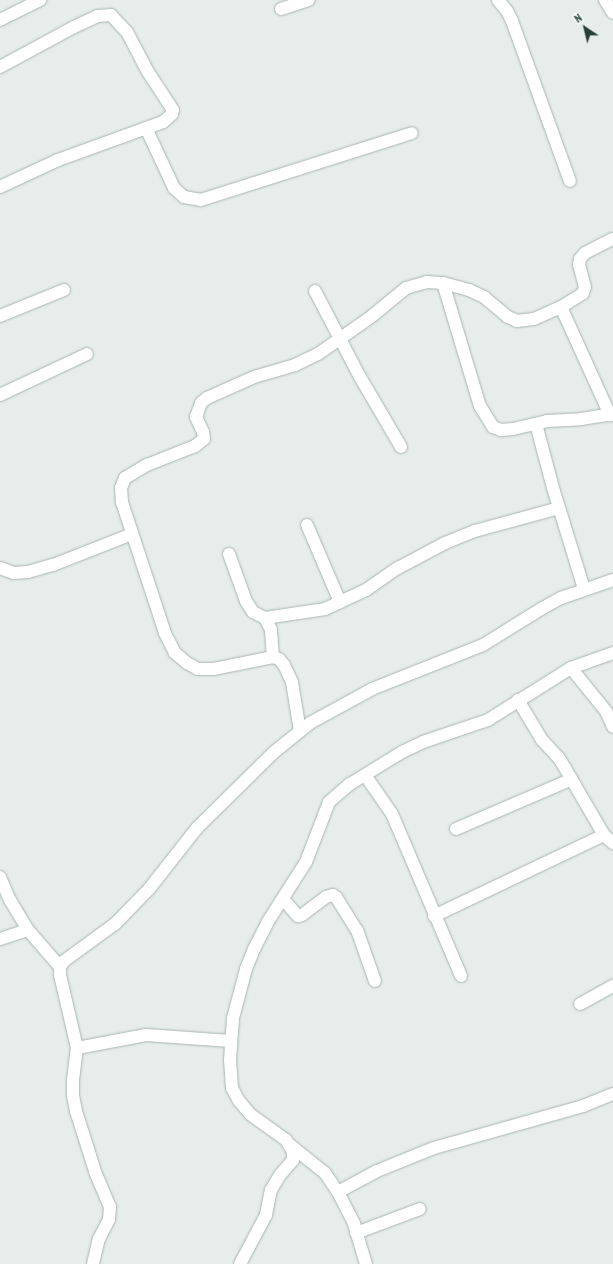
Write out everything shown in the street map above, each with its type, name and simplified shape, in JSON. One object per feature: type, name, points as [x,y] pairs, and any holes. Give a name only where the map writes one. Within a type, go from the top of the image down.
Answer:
[{"type":"street","points":[[0,20],[40,0]]},
{"type":"street","points":[[281,10],[309,0]]},
{"type":"street","points":[[498,0],[507,11],[512,21],[570,181]]},
{"type":"street","points":[[606,0],[613,14]]},
{"type":"street","points":[[0,67],[74,27],[98,16],[111,15],[126,32],[148,72],[173,110],[168,119],[58,160],[0,187]]},
{"type":"street","points":[[146,128],[174,188],[184,197],[201,200],[412,133]]},
{"type":"street","points":[[300,731],[295,698],[289,673],[284,665],[273,657],[214,669],[198,669],[187,663],[175,653],[166,633],[122,502],[121,488],[125,478],[147,465],[195,446],[204,439],[203,432],[196,417],[201,403],[219,392],[254,377],[307,360],[340,339],[406,288],[427,282],[443,283],[469,290],[484,297],[508,317],[517,320],[534,319],[561,307],[583,293],[585,287],[579,265],[580,259],[585,253],[613,238]]},
{"type":"street","points":[[443,283],[480,406],[488,422],[493,427],[501,430],[612,414],[561,307]]},
{"type":"street","points":[[0,316],[64,290]]},
{"type":"street","points":[[315,291],[360,377],[401,447]]},
{"type":"street","points":[[0,395],[87,354]]},
{"type":"street","points":[[536,424],[559,508],[584,589]]},
{"type":"street","points":[[229,554],[246,602],[253,612],[265,618],[303,613],[325,608],[366,590],[398,568],[445,543],[474,531],[559,508]]},
{"type":"street","points":[[307,525],[340,602]]},
{"type":"street","points":[[0,568],[14,572],[28,572],[53,565],[132,534]]},
{"type":"street","points":[[60,967],[64,961],[115,924],[150,889],[197,828],[273,753],[300,731],[335,708],[372,689],[483,645],[541,609],[584,589],[613,580]]},
{"type":"street","points":[[265,618],[270,630],[273,657]]},
{"type":"street","points":[[366,1264],[347,1206],[325,1173],[290,1145],[286,1140],[250,1114],[239,1101],[232,1088],[230,1060],[233,1018],[246,969],[267,923],[306,862],[329,802],[345,787],[402,752],[423,742],[488,720],[571,668],[613,653]]},
{"type":"street","points":[[571,668],[606,711],[613,727]]},
{"type":"street","points":[[518,700],[537,733],[559,758],[604,835],[613,843]]},
{"type":"street","points":[[365,775],[392,814],[460,976]]},
{"type":"street","points":[[456,829],[572,779]]},
{"type":"street","points":[[434,916],[604,835]]},
{"type":"street","points":[[0,877],[10,900],[28,930],[60,967],[62,989],[72,1020],[76,1048],[73,1080],[73,1095],[76,1111],[95,1171],[110,1207],[109,1219],[99,1239],[92,1264]]},
{"type":"street","points":[[283,899],[298,916],[302,915],[326,897],[333,895],[336,897],[357,930],[375,981]]},
{"type":"street","points":[[0,939],[28,930]]},
{"type":"street","points":[[580,1004],[613,986]]},
{"type":"street","points":[[76,1048],[146,1035],[231,1041]]},
{"type":"street","points":[[338,1192],[377,1171],[434,1148],[583,1106],[613,1094]]},
{"type":"street","points":[[240,1264],[266,1215],[273,1186],[293,1160],[293,1152],[290,1145]]},
{"type":"street","points":[[356,1232],[420,1209]]}]
